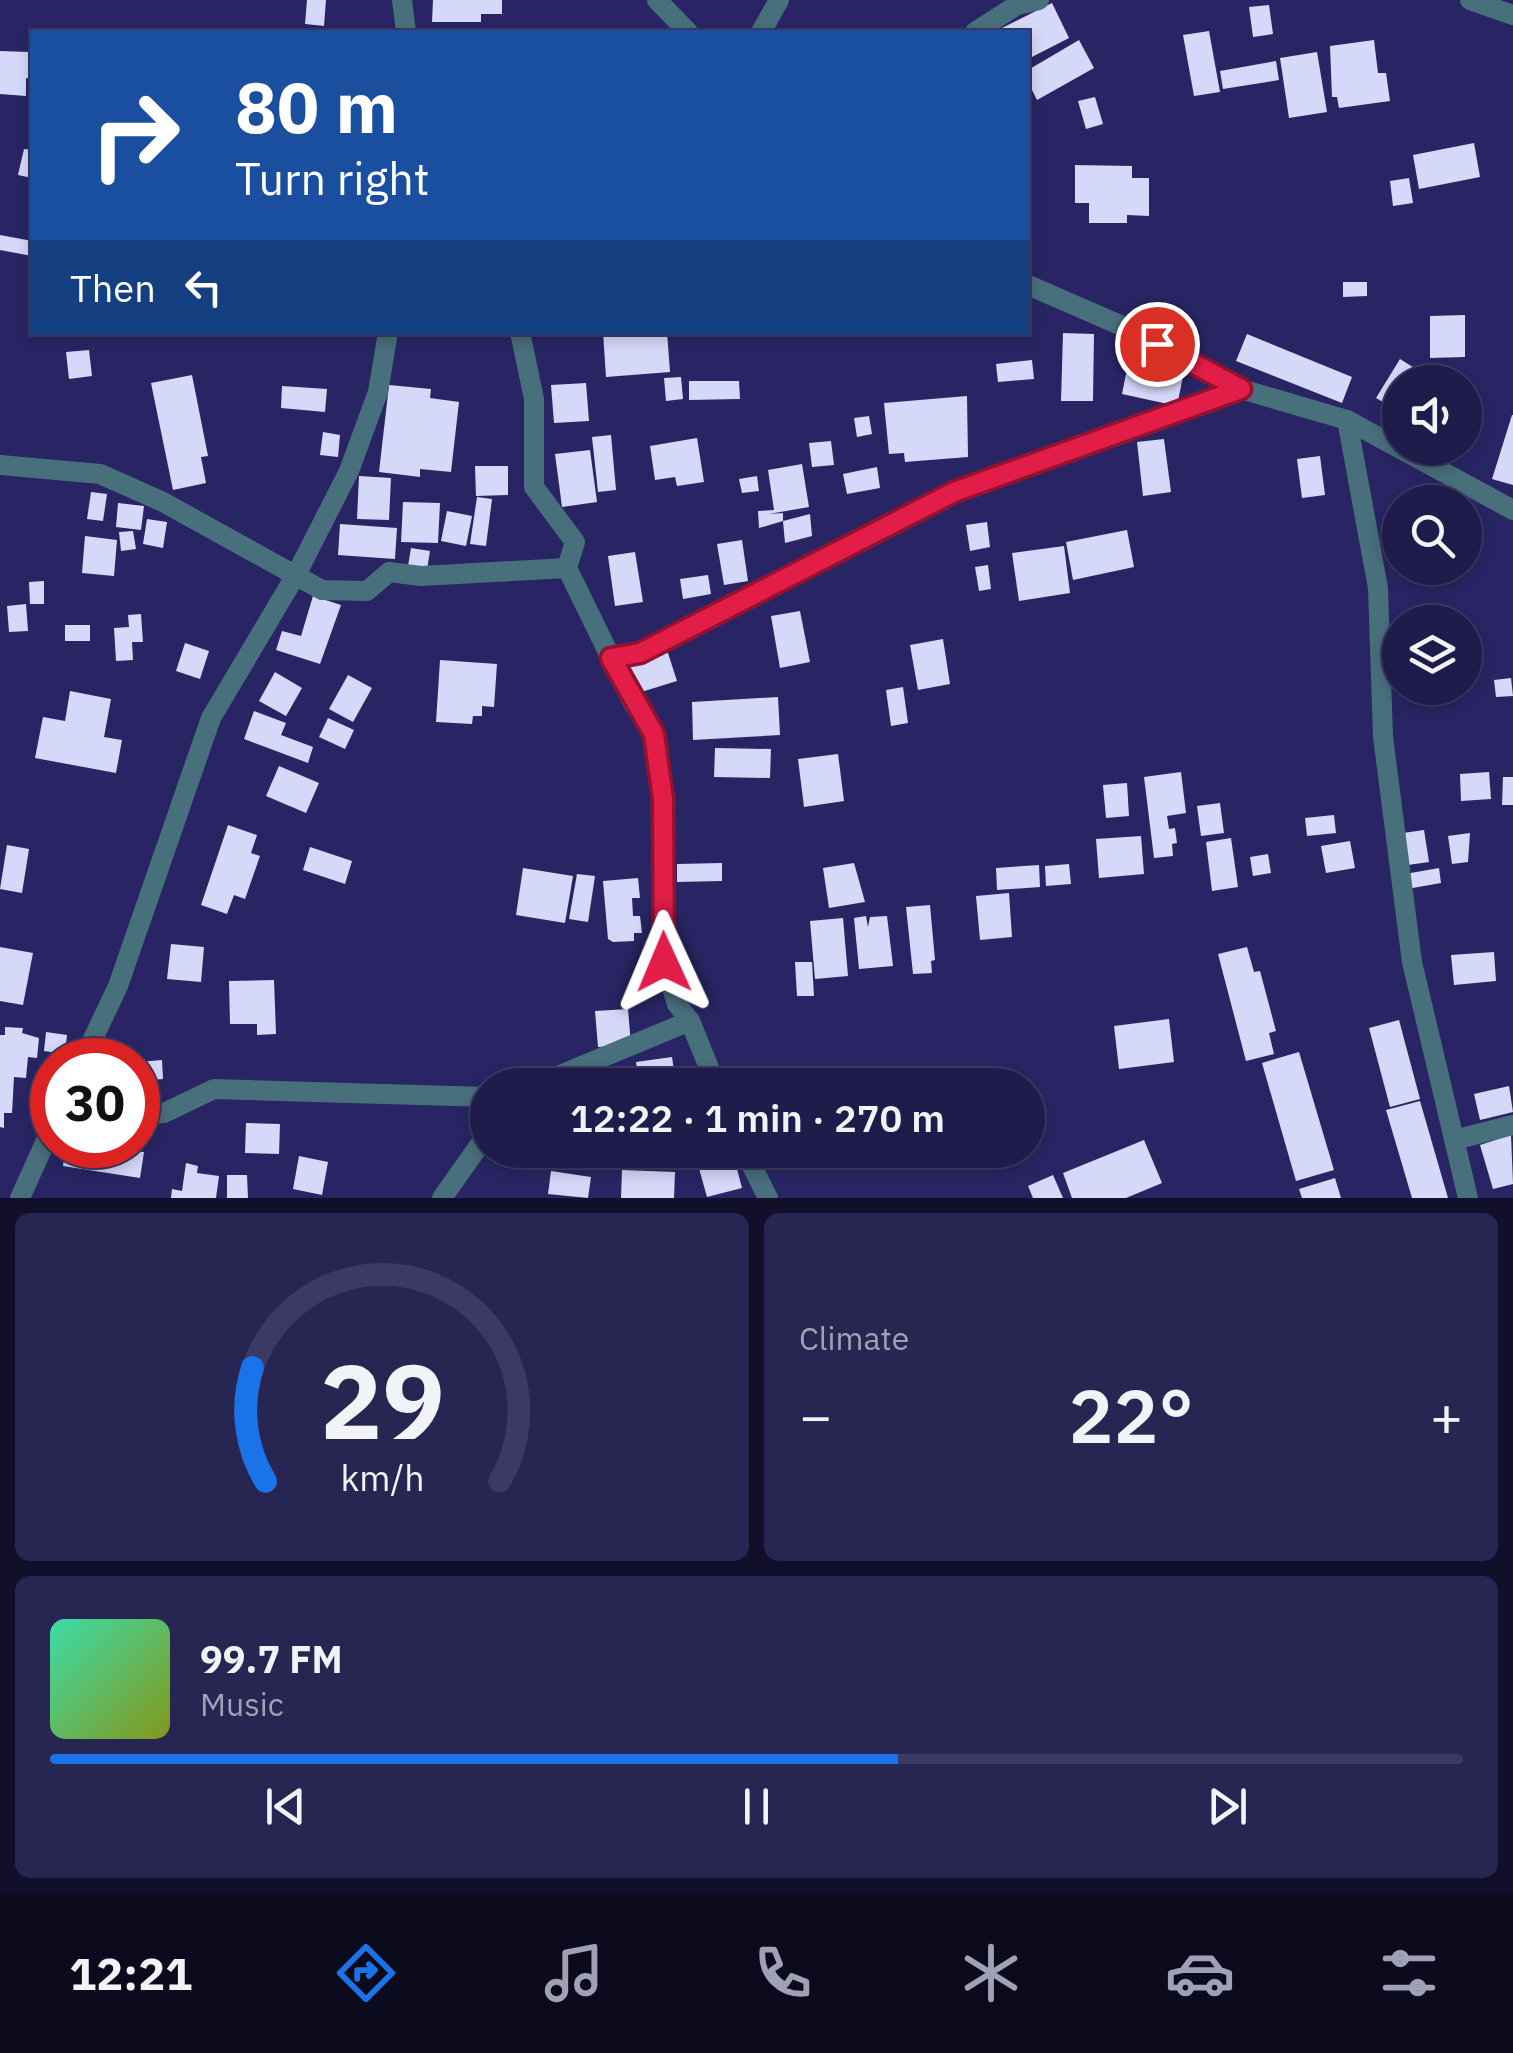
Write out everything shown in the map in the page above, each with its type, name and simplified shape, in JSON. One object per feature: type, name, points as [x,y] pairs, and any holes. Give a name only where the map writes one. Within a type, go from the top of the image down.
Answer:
[{"type":"street","points":[[402,0],[406,30]]},
{"type":"street","points":[[657,0],[686,30]]},
{"type":"street","points":[[762,30],[778,0]]},
{"type":"street","points":[[978,30],[1018,5],[1039,0]]},
{"type":"street","points":[[1470,0],[1513,15]]},
{"type":"street","points":[[1030,286],[1129,329],[1241,389],[1346,420],[1513,510]]},
{"type":"street","points":[[94,1038],[118,986],[212,718],[349,471],[378,392],[388,335]]},
{"type":"street","points":[[521,335],[534,399],[534,486],[575,542],[566,568],[654,734],[663,799],[664,962],[676,1004],[690,1021],[709,1068]]},
{"type":"street","points":[[611,658],[640,653],[954,492],[1241,389]]},
{"type":"street","points":[[1346,420],[1378,588],[1382,737],[1412,962],[1468,1198]]},
{"type":"street","points":[[0,464],[100,474],[296,572],[322,590],[367,591],[389,572],[421,576],[566,568]]},
{"type":"street","points":[[577,1068],[690,1021]]},
{"type":"street","points":[[160,1113],[214,1090],[470,1097]]},
{"type":"street","points":[[1454,1140],[1513,1125]]},
{"type":"street","points":[[442,1198],[470,1158]]},
{"type":"street","points":[[20,1198],[34,1168]]},
{"type":"street","points":[[753,1168],[768,1198]]},
{"type":"building","points":[[307,0],[326,0],[324,26],[305,24]]},
{"type":"building","points":[[433,0],[502,0],[502,14],[481,14],[481,22],[432,22]]},
{"type":"building","points":[[1052,3],[1069,38],[1030,58],[1030,30],[1002,28]]},
{"type":"building","points":[[1269,5],[1273,34],[1253,37],[1249,7]]},
{"type":"building","points":[[1209,31],[1220,92],[1194,96],[1183,35]]},
{"type":"building","points":[[1079,40],[1094,68],[1037,100],[1030,86],[1030,69]]},
{"type":"building","points":[[1374,40],[1378,73],[1386,73],[1390,101],[1339,108],[1337,97],[1332,97],[1330,46]]},
{"type":"building","points":[[0,51],[29,52],[26,96],[0,94]]},
{"type":"building","points":[[1317,52],[1327,112],[1289,118],[1280,58]]},
{"type":"building","points":[[1276,61],[1279,80],[1223,89],[1220,71]]},
{"type":"building","points":[[1095,97],[1103,124],[1086,129],[1078,101]]},
{"type":"building","points":[[1474,143],[1480,177],[1419,189],[1413,155]]},
{"type":"building","points":[[24,149],[30,150],[30,178],[18,175]]},
{"type":"building","points":[[1075,165],[1132,166],[1132,178],[1149,178],[1149,216],[1127,215],[1127,223],[1089,223],[1089,203],[1075,203]]},
{"type":"building","points":[[1409,178],[1413,203],[1393,206],[1390,181]]},
{"type":"building","points":[[0,235],[30,241],[30,256],[0,250]]},
{"type":"building","points":[[1343,282],[1367,282],[1367,296],[1343,297]]},
{"type":"building","points":[[1465,315],[1465,357],[1430,358],[1430,316]]},
{"type":"building","points":[[1063,333],[1094,334],[1093,401],[1061,401]]},
{"type":"building","points":[[1247,334],[1352,377],[1342,403],[1236,361]]},
{"type":"building","points":[[603,335],[667,335],[670,372],[606,377]]},
{"type":"building","points":[[89,350],[92,376],[69,379],[66,352]]},
{"type":"building","points":[[1129,359],[1184,371],[1177,406],[1122,394]]},
{"type":"building","points":[[1032,360],[1034,379],[998,382],[996,364]]},
{"type":"building","points":[[192,375],[208,456],[201,457],[206,483],[173,490],[151,383]]},
{"type":"building","points":[[681,377],[683,399],[666,401],[664,378]]},
{"type":"building","points":[[689,381],[739,381],[740,399],[689,400]]},
{"type":"building","points":[[586,383],[589,421],[554,423],[551,385]]},
{"type":"building","points":[[389,385],[431,389],[430,398],[459,402],[451,472],[420,469],[420,477],[379,472]]},
{"type":"building","points":[[282,386],[327,389],[325,412],[281,408]]},
{"type":"building","points":[[967,396],[968,457],[905,462],[904,453],[889,454],[884,403]]},
{"type":"building","points":[[1513,415],[1513,485],[1492,479]]},
{"type":"building","points":[[869,416],[872,434],[857,437],[854,418]]},
{"type":"building","points":[[323,432],[340,435],[338,457],[320,455]]},
{"type":"building","points":[[611,435],[616,490],[598,492],[592,437]]},
{"type":"building","points":[[697,438],[704,482],[677,486],[675,477],[655,480],[650,446]]},
{"type":"building","points":[[1164,439],[1171,492],[1143,496],[1137,442]]},
{"type":"building","points":[[831,441],[834,465],[812,467],[809,443]]},
{"type":"building","points":[[590,450],[597,502],[562,507],[555,454]]},
{"type":"building","points":[[1320,456],[1325,495],[1302,498],[1297,459]]},
{"type":"building","points":[[802,464],[809,507],[769,514],[783,513],[783,521],[759,528],[758,511],[774,510],[768,470]]},
{"type":"building","points":[[475,466],[508,466],[508,495],[476,496]]},
{"type":"building","points":[[877,467],[880,488],[847,494],[843,474]]},
{"type":"building","points":[[359,476],[391,478],[389,520],[357,519]]},
{"type":"building","points":[[757,476],[759,491],[742,493],[739,479]]},
{"type":"building","points":[[91,492],[107,494],[103,521],[87,519]]},
{"type":"building","points":[[477,497],[492,499],[486,546],[470,544]]},
{"type":"building","points":[[403,502],[440,503],[438,543],[401,542]]},
{"type":"building","points":[[118,503],[144,506],[141,530],[116,527]]},
{"type":"building","points":[[447,511],[472,516],[466,546],[441,541]]},
{"type":"building","points":[[810,514],[812,536],[785,543],[783,521]]},
{"type":"building","points":[[147,519],[167,522],[163,548],[143,544]]},
{"type":"building","points":[[987,522],[990,547],[970,551],[966,525]]},
{"type":"building","points":[[340,524],[397,528],[395,559],[338,555]]},
{"type":"building","points":[[1127,530],[1134,567],[1073,580],[1066,542]]},
{"type":"building","points":[[133,531],[136,549],[121,551],[119,532]]},
{"type":"building","points":[[85,536],[117,540],[114,576],[82,573]]},
{"type":"building","points":[[742,540],[748,581],[724,585],[717,544]]},
{"type":"building","points":[[1064,546],[1070,593],[1019,601],[1012,553]]},
{"type":"building","points":[[411,548],[430,551],[427,570],[408,566]]},
{"type":"building","points":[[635,552],[643,602],[615,606],[608,556]]},
{"type":"building","points":[[988,565],[991,589],[979,591],[975,567]]},
{"type":"building","points":[[708,575],[711,594],[683,599],[680,579]]},
{"type":"building","points":[[44,581],[44,604],[30,604],[29,582]]},
{"type":"building","points":[[313,596],[341,605],[320,664],[276,650],[282,631],[301,636]]},
{"type":"building","points":[[26,604],[28,631],[9,632],[7,606]]},
{"type":"building","points":[[800,611],[810,662],[780,668],[771,616]]},
{"type":"building","points":[[141,614],[143,642],[132,642],[133,660],[116,661],[114,628],[129,627],[128,615]]},
{"type":"building","points":[[65,625],[90,625],[90,641],[65,641]]},
{"type":"building","points":[[943,639],[950,684],[918,690],[910,645]]},
{"type":"building","points":[[185,643],[209,651],[200,679],[176,671]]},
{"type":"building","points":[[667,650],[677,681],[638,693],[629,662]]},
{"type":"building","points":[[440,660],[497,664],[494,707],[482,706],[482,716],[473,716],[472,724],[436,722]]},
{"type":"building","points":[[275,672],[302,688],[286,716],[259,701]]},
{"type":"building","points":[[348,675],[372,688],[353,722],[329,709]]},
{"type":"building","points":[[1511,678],[1513,696],[1496,697],[1494,680]]},
{"type":"building","points":[[903,687],[908,723],[891,726],[886,690]]},
{"type":"building","points":[[70,691],[111,699],[104,737],[122,740],[116,773],[35,758],[43,717],[65,721]]},
{"type":"building","points":[[778,697],[780,735],[693,740],[692,702]]},
{"type":"building","points":[[254,711],[286,723],[281,735],[313,747],[308,763],[244,739]]},
{"type":"building","points":[[328,718],[354,730],[345,749],[319,737]]},
{"type":"building","points":[[715,748],[771,749],[770,778],[714,777]]},
{"type":"building","points":[[838,754],[844,801],[804,807],[798,759]]},
{"type":"building","points":[[279,766],[319,783],[306,813],[266,796]]},
{"type":"building","points":[[1181,772],[1186,813],[1167,816],[1169,829],[1175,828],[1177,843],[1172,844],[1173,856],[1154,858],[1144,777]]},
{"type":"building","points":[[1489,772],[1491,799],[1461,801],[1460,774]]},
{"type":"building","points":[[1503,777],[1513,777],[1513,805],[1502,805]]},
{"type":"building","points":[[1127,783],[1129,816],[1106,818],[1103,785]]},
{"type":"building","points":[[1220,803],[1224,833],[1201,836],[1197,806]]},
{"type":"building","points":[[1334,815],[1336,833],[1307,836],[1305,818]]},
{"type":"building","points":[[228,825],[257,835],[251,853],[260,856],[245,899],[234,895],[227,914],[201,905]]},
{"type":"building","points":[[1424,830],[1429,862],[1408,865],[1403,833]]},
{"type":"building","points":[[1470,833],[1468,862],[1452,864],[1448,836]]},
{"type":"building","points":[[1141,836],[1144,874],[1099,878],[1096,839]]},
{"type":"building","points":[[1231,838],[1238,887],[1212,891],[1206,842]]},
{"type":"building","points":[[1350,841],[1355,868],[1326,873],[1321,846]]},
{"type":"building","points":[[7,845],[29,849],[22,893],[0,889]]},
{"type":"building","points":[[310,847],[352,861],[345,884],[303,870]]},
{"type":"building","points":[[1268,854],[1271,873],[1253,876],[1250,857]]},
{"type":"building","points":[[722,863],[722,881],[677,882],[677,864]]},
{"type":"building","points":[[854,863],[865,902],[829,908],[823,868]]},
{"type":"building","points":[[1069,864],[1071,884],[1046,886],[1045,866]]},
{"type":"building","points":[[1039,865],[1040,887],[997,890],[996,868]]},
{"type":"building","points":[[523,868],[573,876],[565,923],[516,915]]},
{"type":"building","points":[[1439,868],[1441,883],[1407,889],[1405,874]]},
{"type":"building","points":[[577,874],[595,876],[588,922],[569,919]]},
{"type":"building","points":[[638,878],[640,898],[632,898],[633,916],[640,916],[642,933],[634,933],[634,941],[613,942],[608,939],[603,881]]},
{"type":"building","points":[[1009,893],[1012,937],[980,940],[976,896]]},
{"type":"building","points":[[930,905],[935,960],[931,961],[932,973],[913,974],[906,907]]},
{"type":"building","points":[[866,916],[868,927],[870,917],[887,916],[893,966],[859,969],[854,918]]},
{"type":"building","points":[[843,918],[848,976],[815,979],[810,921]]},
{"type":"building","points":[[171,944],[204,947],[201,982],[167,979]]},
{"type":"building","points":[[0,947],[33,953],[23,1005],[0,1001]]},
{"type":"building","points":[[1247,947],[1254,972],[1260,971],[1276,1031],[1269,1033],[1274,1054],[1246,1061],[1218,954]]},
{"type":"building","points":[[1494,952],[1496,981],[1454,985],[1451,955]]},
{"type":"building","points":[[795,962],[812,962],[814,996],[797,996]]},
{"type":"building","points":[[274,980],[276,1034],[257,1035],[257,1024],[230,1024],[229,981]]},
{"type":"building","points":[[628,1009],[631,1045],[598,1047],[595,1011]]},
{"type":"building","points":[[1169,1019],[1174,1062],[1119,1069],[1114,1026]]},
{"type":"building","points":[[1399,1020],[1420,1099],[1390,1107],[1369,1028]]},
{"type":"building","points":[[5,1027],[23,1028],[22,1033],[39,1038],[30,1038],[26,1078],[14,1077],[12,1113],[4,1113],[4,1128],[0,1127],[0,1035],[5,1035]]},
{"type":"building","points":[[46,1032],[67,1035],[67,1038],[45,1038]]},
{"type":"building","points":[[1299,1052],[1334,1170],[1296,1181],[1262,1063]]},
{"type":"building","points":[[672,1057],[674,1068],[637,1068],[636,1062]]},
{"type":"building","points":[[1509,1086],[1513,1112],[1480,1120],[1474,1094]]},
{"type":"building","points":[[1420,1101],[1448,1198],[1412,1198],[1386,1110]]},
{"type":"building","points":[[246,1123],[280,1124],[279,1154],[245,1153]]},
{"type":"building","points":[[1511,1135],[1513,1184],[1493,1189],[1480,1145]]},
{"type":"building","points":[[1144,1140],[1162,1183],[1126,1198],[1072,1198],[1063,1173]]},
{"type":"building","points":[[299,1156],[328,1162],[322,1195],[293,1189]]},
{"type":"building","points":[[186,1163],[198,1166],[197,1173],[219,1176],[216,1198],[171,1198],[172,1189],[182,1191]]},
{"type":"building","points":[[76,1168],[142,1168],[140,1178]]},
{"type":"building","points":[[699,1168],[737,1168],[742,1188],[707,1197]]},
{"type":"building","points":[[622,1170],[675,1172],[674,1198],[621,1198]]},
{"type":"building","points":[[551,1171],[591,1177],[588,1198],[548,1194]]},
{"type":"building","points":[[227,1175],[247,1175],[248,1198],[227,1198]]},
{"type":"building","points":[[1053,1175],[1063,1198],[1033,1198],[1028,1186]]},
{"type":"building","points":[[1335,1178],[1341,1198],[1302,1198],[1299,1189]]},
{"type":"route","points":[[664,962],[663,799],[654,734],[632,703],[611,658],[640,653],[954,492],[1098,440],[1155,424],[1241,389],[1157,344]]}]
